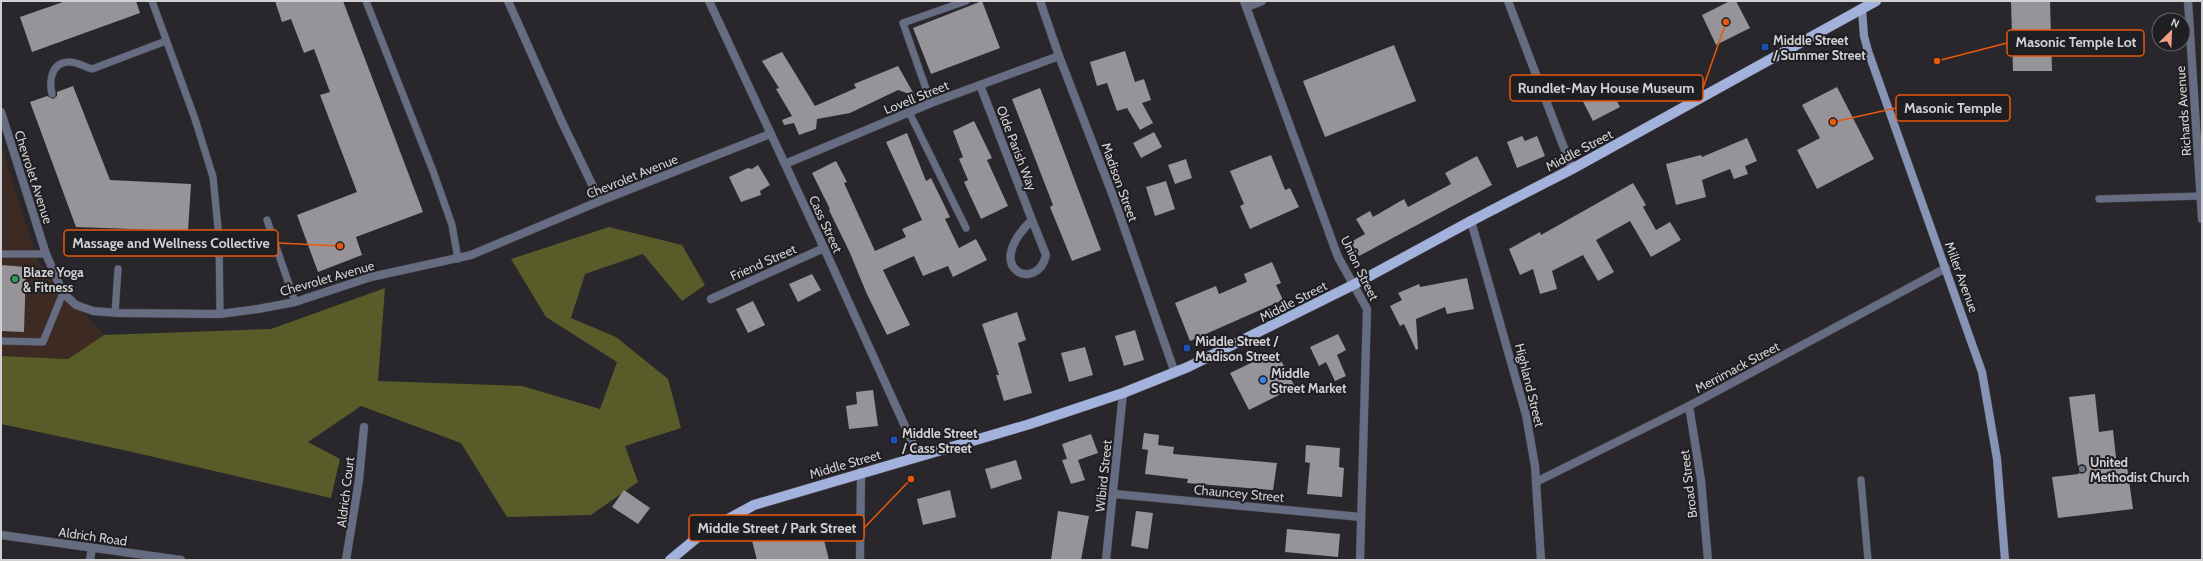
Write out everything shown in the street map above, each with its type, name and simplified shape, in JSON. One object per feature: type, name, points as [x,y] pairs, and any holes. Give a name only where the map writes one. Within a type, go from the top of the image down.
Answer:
[{"type":"main road","name":"Middle Street","points":[[670,560],[704,532],[737,512],[791,493],[1030,424],[1123,393],[1175,373],[1269,328],[1353,285],[1471,221],[1572,169],[1861,6],[1876,1]]},
{"type":"main road","name":"Miller Avenue","points":[[1861,6],[1864,36],[1868,51],[1975,350],[1987,395],[1997,459],[2005,560]]},
{"type":"street","points":[[508,1],[561,120],[600,201]]},
{"type":"street","name":"Cass Street","points":[[709,1],[919,457]]},
{"type":"street","name":"Madison Street","points":[[1040,1],[1059,56],[1113,196],[1175,373]]},
{"type":"street","points":[[1245,4],[1262,1]]},
{"type":"street","points":[[1508,1],[1572,169]]},
{"type":"street","name":"Richards Avenue","points":[[2188,1],[2202,219]]},
{"type":"street","name":"Union Street","points":[[1245,4],[1338,257],[1367,309],[1360,560]]},
{"type":"street","name":"Lovell Street","points":[[785,164],[931,103],[1059,56]]},
{"type":"street","name":"Olde Parish Way","points":[[980,85],[1046,254],[1040,270],[1033,274],[1023,273],[1016,269],[1010,262],[1010,254],[1013,243],[1020,232],[1032,220]]},
{"type":"street","name":"Chevrolet Avenue","points":[[1,112],[46,254],[63,293],[76,305],[93,311],[115,313],[220,314],[295,302],[371,277],[458,258],[482,251],[600,201],[770,134]]},
{"type":"street","name":"Highland Street","points":[[1471,221],[1526,415],[1536,482],[1541,560]]},
{"type":"street","name":"Friend Street","points":[[711,299],[824,248]]},
{"type":"street","name":"Merrimack Street","points":[[1536,482],[1689,406],[1946,268]]},
{"type":"street","name":"Wibird Street","points":[[1106,560],[1114,494],[1123,393]]},
{"type":"street","name":"Broad Street","points":[[1689,406],[1701,480],[1708,560]]},
{"type":"street","name":"Aldrich Court","points":[[346,560],[360,480],[364,427]]},
{"type":"street","points":[[860,560],[861,472]]},
{"type":"street","name":"Chauncey Street","points":[[1114,494],[1361,517]]},
{"type":"street","name":"Aldrich Road","points":[[1,535],[182,560]]},
{"type":"street","points":[[90,560],[92,548]]},
{"type":"lane","points":[[152,1],[204,145],[214,177],[219,238],[220,314]]},
{"type":"lane","points":[[366,1],[433,171],[452,225],[458,258]]},
{"type":"lane","points":[[931,103],[903,23],[966,1]]},
{"type":"lane","points":[[52,94],[51,78],[54,69],[60,64],[75,63],[92,69],[166,41]]},
{"type":"lane","points":[[909,112],[966,228]]},
{"type":"lane","points":[[2099,199],[2200,196]]},
{"type":"lane","points":[[267,220],[295,302]]},
{"type":"lane","points":[[1,254],[46,254]]},
{"type":"lane","points":[[115,313],[118,269]]},
{"type":"lane","points":[[1,341],[43,342],[63,293]]},
{"type":"lane","points":[[1861,480],[1868,560]]},
{"type":"shaded area","points":[[1,144],[38,262],[104,335],[68,359],[1,356]]},
{"type":"green space","points":[[609,227],[682,245],[705,285],[682,301],[643,254],[585,274],[571,318],[616,337],[668,379],[681,428],[625,446],[638,482],[591,515],[507,517],[461,443],[361,406],[308,442],[340,459],[331,498],[128,451],[1,424],[1,356],[68,359],[104,335],[271,329],[385,288],[378,381],[522,386],[600,409],[617,362],[546,317],[511,259]]},
{"type":"building","points":[[66,1],[136,1],[140,13],[32,52],[20,17]]},
{"type":"building","points":[[275,1],[343,1],[423,212],[356,237],[362,255],[318,272],[297,215],[357,192],[320,95],[330,92],[314,49],[304,53],[291,19],[282,22]]},
{"type":"building","points":[[982,1],[1000,48],[931,74],[913,28]]},
{"type":"building","points":[[1730,1],[1736,1],[1750,28],[1716,45],[1702,15]]},
{"type":"building","points":[[2011,1],[2050,1],[2052,71],[2013,71]]},
{"type":"building","points":[[1394,45],[1416,101],[1325,137],[1303,81]]},
{"type":"building","points":[[1125,51],[1135,82],[1144,79],[1151,100],[1142,103],[1153,123],[1140,130],[1127,108],[1117,111],[1107,83],[1097,86],[1090,62]]},
{"type":"building","points":[[782,52],[815,106],[856,88],[854,84],[898,66],[915,96],[898,90],[850,113],[817,119],[816,129],[799,135],[794,123],[784,125],[782,120],[792,116],[776,89],[779,88],[762,61]]},
{"type":"building","points":[[1592,80],[1597,90],[1608,84],[1620,107],[1593,121],[1576,88]]},
{"type":"building","points":[[73,86],[110,180],[191,184],[188,231],[76,227],[30,102],[47,96],[53,99],[57,96],[57,92]]},
{"type":"building","points":[[1837,87],[1874,159],[1817,189],[1797,150],[1820,138],[1802,105]]},
{"type":"building","points":[[1040,88],[1101,250],[1072,261],[1050,207],[1053,205],[1012,99]]},
{"type":"building","points":[[974,121],[992,158],[987,160],[1008,206],[981,219],[964,182],[968,180],[959,159],[963,157],[953,131]]},
{"type":"building","points":[[1154,132],[1162,147],[1141,158],[1133,143]]},
{"type":"building","points":[[907,133],[926,181],[931,178],[950,217],[945,219],[959,248],[976,239],[987,260],[953,277],[948,266],[923,276],[914,256],[883,270],[910,325],[887,335],[866,292],[850,253],[829,210],[830,209],[812,173],[836,161],[847,182],[844,183],[875,251],[906,237],[902,229],[922,220],[886,142]]},
{"type":"building","points":[[1522,136],[1525,141],[1537,136],[1545,156],[1517,168],[1507,142]]},
{"type":"building","points":[[1747,138],[1757,161],[1745,166],[1748,174],[1734,179],[1730,169],[1702,180],[1706,197],[1676,205],[1666,164],[1701,155],[1702,157]]},
{"type":"building","points":[[1271,155],[1285,190],[1290,188],[1299,207],[1250,229],[1240,206],[1244,204],[1230,171]]},
{"type":"building","points":[[1477,156],[1492,185],[1359,256],[1351,242],[1365,234],[1356,219],[1370,211],[1373,217],[1404,199],[1408,207],[1451,184],[1445,173]]},
{"type":"building","points":[[1186,159],[1192,178],[1175,184],[1168,165]]},
{"type":"building","points":[[758,165],[770,185],[760,191],[761,195],[741,202],[729,177],[748,168],[752,169]]},
{"type":"building","points":[[1166,181],[1175,209],[1155,216],[1146,187]]},
{"type":"building","points":[[1633,183],[1646,205],[1643,207],[1656,230],[1670,222],[1681,240],[1651,257],[1630,221],[1596,240],[1614,272],[1598,281],[1583,255],[1552,271],[1557,289],[1540,294],[1533,269],[1520,275],[1509,249],[1540,232],[1541,235]]},
{"type":"building","points":[[1272,262],[1281,283],[1276,285],[1283,300],[1190,341],[1175,303],[1216,286],[1219,294],[1247,282],[1244,274]]},
{"type":"building","points":[[1,265],[26,267],[24,332],[1,331]]},
{"type":"building","points":[[812,274],[821,290],[798,302],[789,284]]},
{"type":"building","points":[[1467,278],[1474,309],[1447,314],[1445,307],[1416,319],[1418,349],[1416,350],[1404,324],[1400,326],[1390,306],[1402,300],[1398,293],[1419,284],[1420,287]]},
{"type":"building","points":[[753,301],[765,325],[748,333],[736,309]]},
{"type":"building","points":[[1017,312],[1026,340],[1018,343],[1032,393],[1004,401],[996,375],[999,375],[982,324]]},
{"type":"building","points":[[1135,330],[1144,360],[1124,366],[1115,336]]},
{"type":"building","points":[[1338,334],[1346,350],[1337,355],[1346,376],[1335,381],[1326,362],[1319,366],[1310,347]]},
{"type":"building","points":[[1085,347],[1093,375],[1069,382],[1061,353]]},
{"type":"building","name":"Middle Street Market","points":[[1276,351],[1295,387],[1249,410],[1230,373]]},
{"type":"building","points":[[873,390],[878,426],[849,429],[846,406],[857,404],[856,392]]},
{"type":"building","points":[[2095,394],[2099,432],[2113,430],[2117,467],[2127,466],[2133,509],[2058,518],[2052,477],[2079,474],[2069,397]]},
{"type":"building","points":[[1144,433],[1159,435],[1158,445],[1174,447],[1173,454],[1277,463],[1273,490],[1187,483],[1188,479],[1145,474],[1148,450],[1142,449]]},
{"type":"building","points":[[1091,434],[1098,453],[1078,460],[1085,480],[1071,484],[1062,460],[1067,459],[1062,444]]},
{"type":"building","points":[[1306,445],[1340,448],[1339,467],[1344,468],[1342,497],[1307,494],[1310,463],[1305,462]]},
{"type":"building","points":[[1016,460],[1022,479],[991,489],[985,469]]},
{"type":"building","points":[[624,490],[650,508],[638,524],[612,507]]},
{"type":"building","points":[[950,490],[956,517],[923,525],[917,499]]},
{"type":"building","points":[[1058,511],[1089,516],[1081,560],[1051,560]]},
{"type":"building","points":[[1136,511],[1153,513],[1148,549],[1131,546]]},
{"type":"building","points":[[819,520],[829,560],[757,560],[751,537]]},
{"type":"building","points":[[1287,529],[1340,534],[1338,557],[1285,552]]},
{"type":"place","name":"Rundlet-May House Museum","points":[[1726,22]]},
{"type":"place","name":"Middle Street / Summer Street","points":[[1765,47]]},
{"type":"place","name":"Masonic Temple Lot","points":[[1937,61]]},
{"type":"place","name":"Masonic Temple","points":[[1833,122]]},
{"type":"place","name":"Massage and Wellness Collective","points":[[340,246]]},
{"type":"place","name":"Blaze Yoga & Fitness","points":[[15,279]]},
{"type":"place","name":"Middle Street / Madison Street","points":[[1187,348]]},
{"type":"place","name":"Middle Street Market","points":[[1263,380]]},
{"type":"place","name":"Middle Street / Cass Street","points":[[894,440]]},
{"type":"place","name":"United Methodist Church","points":[[2082,469]]},
{"type":"place","name":"Middle Street / Park Street","points":[[911,479]]}]
